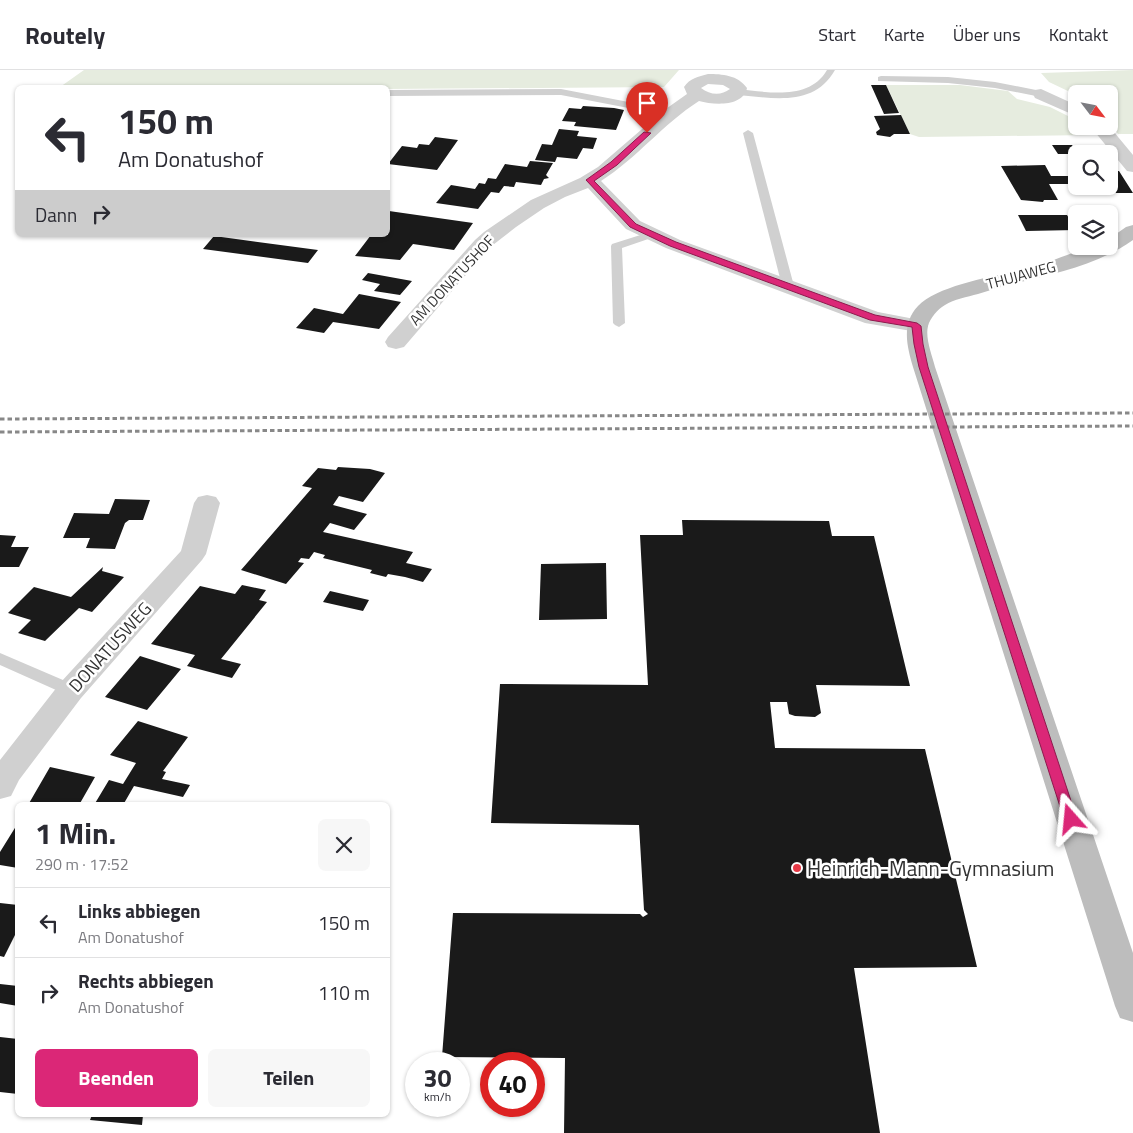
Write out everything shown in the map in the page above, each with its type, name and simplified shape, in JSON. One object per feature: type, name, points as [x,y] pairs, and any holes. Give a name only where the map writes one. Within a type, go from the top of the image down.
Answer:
[{"type":"street","points":[[718,75],[735,84],[739,88],[738,92],[725,98],[705,98],[697,95],[692,87],[700,81],[718,75]]},
{"type":"street","points":[[1041,94],[1068,107]]},
{"type":"street","name":"AM DONATUSHOF","points":[[396,342],[482,244],[541,202],[590,180],[614,163],[678,105],[697,95]]},
{"type":"street","points":[[1108,135],[1133,167]]},
{"type":"street","points":[[590,180],[633,225],[653,234],[720,262],[873,318],[917,326],[918,344],[924,367],[1133,1006]]},
{"type":"street","name":"THUJAWEG","points":[[917,326],[925,311],[938,300],[1078,259],[1110,247],[1133,231]]},
{"type":"street","name":"DONATUSWEG","points":[[0,786],[8,772],[70,690],[193,554],[207,503]]},
{"type":"lane","points":[[738,92],[793,96],[814,89],[826,81],[831,70]]},
{"type":"lane","points":[[881,79],[948,80],[995,85],[1041,94]]},
{"type":"lane","points":[[390,93],[561,92],[670,113]]},
{"type":"lane","points":[[748,132],[788,286]]},
{"type":"lane","points":[[619,323],[616,246],[653,234]]},
{"type":"lane","points":[[0,659],[70,690]]},
{"type":"shaded area","points":[[84,70],[679,70],[664,87],[390,89],[390,85],[63,85]]},
{"type":"shaded area","points":[[1133,70],[1133,134],[1118,134],[1118,85],[1068,85],[1068,91],[1049,82],[1041,73]]},
{"type":"shaded area","points":[[886,85],[960,85],[1008,91],[1017,99],[1050,107],[1068,116],[1068,135],[1093,135],[919,137],[910,134]]},
{"type":"building","points":[[871,85],[886,85],[899,113],[884,114]]},
{"type":"building","points":[[583,106],[624,110],[616,130],[574,126],[576,122],[562,121],[569,108],[581,109]]},
{"type":"building","points":[[901,115],[910,134],[894,134],[890,137],[877,135],[876,132],[880,129],[874,116]]},
{"type":"building","points":[[559,129],[579,131],[577,136],[597,138],[593,149],[583,148],[577,159],[557,157],[555,162],[535,160],[542,144],[552,145]]},
{"type":"building","points":[[435,137],[458,140],[437,170],[390,164],[390,161],[402,146],[417,148],[419,144],[429,145]]},
{"type":"building","points":[[1052,145],[1068,145],[1068,154],[1058,154]]},
{"type":"building","points":[[530,161],[553,163],[546,175],[549,178],[544,179],[541,185],[516,182],[514,187],[504,186],[499,193],[491,192],[478,209],[436,203],[451,185],[475,189],[479,183],[485,184],[488,178],[496,179],[505,164],[527,167]]},
{"type":"building","points":[[1045,165],[1051,176],[1068,176],[1068,184],[1049,184],[1058,200],[1044,200],[1043,202],[1021,200],[1001,166]]},
{"type":"building","points":[[1118,171],[1119,171],[1133,193],[1118,193]]},
{"type":"building","points":[[390,211],[473,223],[454,250],[413,244],[400,260],[355,256],[369,237],[390,237]]},
{"type":"building","points":[[1018,215],[1067,215],[1068,217],[1068,230],[1026,231]]},
{"type":"building","points":[[213,237],[221,237],[318,250],[308,263],[203,249]]},
{"type":"building","points":[[368,273],[412,281],[400,295],[374,291],[380,284],[362,280]]},
{"type":"building","points":[[359,294],[401,302],[379,329],[333,322],[324,333],[296,328],[314,308],[343,314]]},
{"type":"building","points":[[338,467],[370,469],[385,473],[363,502],[339,496],[333,505],[367,514],[354,530],[330,523],[323,532],[413,552],[406,563],[432,569],[423,582],[388,574],[386,577],[370,573],[372,570],[323,558],[325,555],[314,552],[309,559],[301,558],[298,562],[304,563],[286,584],[241,570],[312,488],[302,486],[318,468],[336,470]]},
{"type":"building","points":[[115,499],[150,500],[143,520],[129,520],[125,523],[115,549],[86,548],[90,538],[63,538],[74,513],[109,514]]},
{"type":"building","name":"Heinrich-Mann-Gymnasium","points":[[682,520],[829,521],[832,536],[874,536],[910,686],[816,685],[821,713],[815,717],[789,714],[787,702],[770,702],[775,748],[925,749],[977,967],[854,968],[880,1133],[564,1133],[565,1058],[545,1058],[545,1052],[480,1052],[480,1057],[470,1057],[470,1052],[442,1052],[453,913],[640,914],[643,917],[648,914],[644,910],[639,825],[491,823],[500,684],[648,685],[640,535],[683,535]]},
{"type":"building","points":[[0,535],[16,536],[11,547],[29,547],[19,567],[0,567]]},
{"type":"building","points":[[606,563],[607,619],[539,620],[541,564]]},
{"type":"building","points":[[103,567],[102,571],[124,577],[92,612],[79,608],[45,641],[18,633],[31,620],[8,613],[34,587],[71,597]]},
{"type":"building","points":[[242,585],[266,590],[259,600],[267,602],[221,659],[241,664],[232,678],[187,666],[195,655],[151,644],[200,586],[235,594]]},
{"type":"building","points":[[330,591],[369,600],[363,611],[323,602]]},
{"type":"building","points":[[140,656],[181,669],[147,710],[105,697]]},
{"type":"building","points":[[138,721],[188,737],[163,771],[166,772],[162,779],[190,785],[183,797],[134,786],[125,802],[96,802],[109,780],[123,784],[136,763],[110,755]]},
{"type":"building","points":[[50,767],[95,777],[81,802],[30,802]]},
{"type":"building","points":[[15,828],[15,868],[0,865],[0,852]]},
{"type":"building","points":[[0,903],[15,905],[15,935],[4,957],[0,956]]},
{"type":"building","points":[[0,984],[15,986],[15,1006],[0,1003]]},
{"type":"building","points":[[0,1037],[15,1039],[15,1094],[0,1092]]},
{"type":"building","points":[[91,1117],[143,1117],[142,1125],[90,1120]]},
{"type":"railway","points":[[0,419],[1133,413]]},
{"type":"railway","points":[[0,432],[1133,426]]},
{"type":"place","name":"Heinrich-Mann-Gymnasium","points":[[797,868]]},
{"type":"route","points":[[647,133],[614,163],[590,180],[633,225],[673,244],[873,318],[917,326],[918,344],[924,367],[1071,819]]}]
